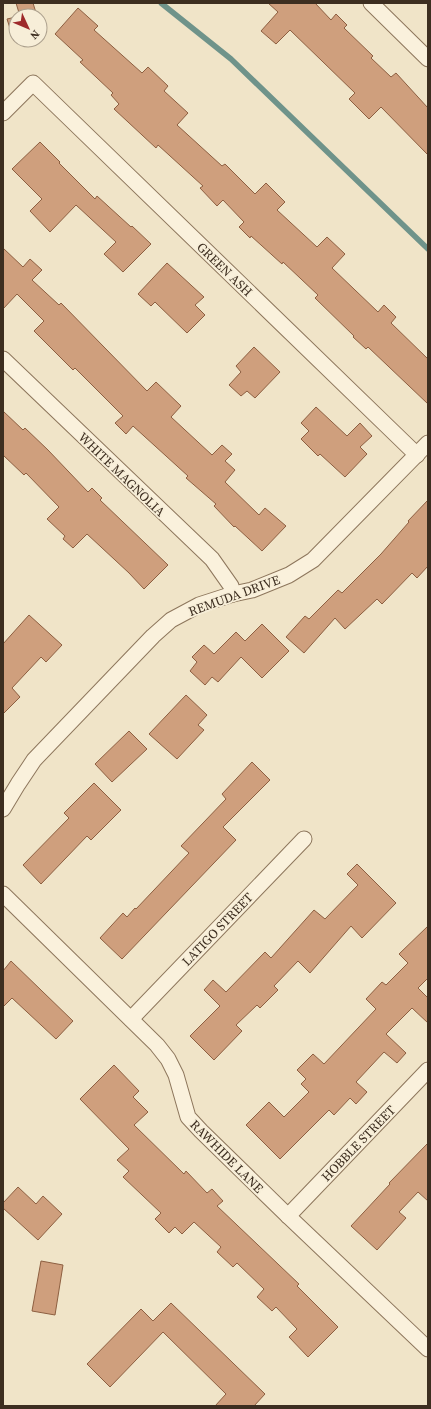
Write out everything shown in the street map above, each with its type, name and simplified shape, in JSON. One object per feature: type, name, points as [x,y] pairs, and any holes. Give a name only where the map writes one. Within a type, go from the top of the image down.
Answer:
[{"type":"street","points":[[371,3],[428,59]]},
{"type":"street","name":"GREEN ASH","points":[[3,113],[33,83],[417,454]]},
{"type":"street","name":"WHITE MAGNOLIA","points":[[3,359],[212,560],[231,586],[233,594]]},
{"type":"street","name":"REMUDA DRIVE","points":[[3,809],[34,760],[153,636],[171,620],[199,605],[233,594],[252,590],[289,575],[313,560],[428,443]]},
{"type":"street","name":"LATIGO STREET","points":[[131,1019],[304,839]]},
{"type":"street","name":"RAWHIDE LANE","points":[[3,894],[157,1045],[168,1059],[178,1081],[188,1117],[201,1131],[428,1349]]},
{"type":"street","name":"HOBBLE STREET","points":[[288,1216],[428,1070]]},
{"type":"building","points":[[16,3],[33,3],[35,8],[18,8]]},
{"type":"building","points":[[268,3],[315,3],[331,20],[336,14],[347,25],[344,28],[373,56],[371,58],[391,77],[396,73],[428,108],[428,155],[381,107],[369,119],[349,99],[355,93],[290,30],[276,44],[261,31],[278,12]]},
{"type":"building","points":[[78,8],[98,26],[94,30],[142,73],[148,67],[168,86],[164,91],[188,113],[177,125],[222,166],[225,164],[255,194],[266,183],[285,202],[277,210],[317,247],[327,237],[345,254],[332,268],[378,312],[384,305],[396,317],[391,323],[428,359],[428,404],[368,347],[366,349],[353,337],[354,336],[315,298],[318,295],[283,262],[282,264],[251,236],[250,238],[239,227],[244,222],[223,200],[217,206],[200,188],[203,186],[158,145],[156,148],[114,109],[119,104],[111,95],[113,93],[80,62],[83,60],[55,34]]},
{"type":"building","points":[[40,142],[95,199],[97,196],[151,244],[123,272],[104,254],[116,242],[76,205],[50,232],[30,211],[42,199],[12,169]]},
{"type":"building","points":[[3,248],[23,267],[30,259],[42,270],[32,280],[59,305],[61,303],[147,391],[156,382],[181,406],[171,417],[212,455],[222,445],[232,454],[225,461],[235,470],[225,482],[259,515],[265,508],[286,526],[262,551],[235,526],[234,527],[214,506],[216,504],[186,478],[188,476],[133,426],[126,434],[115,423],[123,416],[75,368],[73,370],[34,331],[44,321],[17,294],[3,309]]},
{"type":"building","points":[[167,263],[204,297],[195,305],[205,315],[187,333],[155,302],[151,306],[138,294]]},
{"type":"building","points":[[254,347],[280,372],[255,398],[247,391],[241,396],[229,385],[241,372],[236,366]]},
{"type":"building","points":[[316,407],[347,436],[360,423],[372,436],[360,447],[367,454],[345,477],[320,454],[318,456],[301,439],[309,431],[301,423]]},
{"type":"building","points":[[3,411],[23,430],[25,428],[88,492],[92,488],[102,498],[100,500],[168,565],[144,589],[87,534],[73,548],[63,539],[65,536],[47,519],[59,507],[26,473],[24,475],[3,455]]},
{"type":"building","points":[[428,500],[428,566],[417,578],[412,573],[382,604],[377,599],[345,629],[335,618],[304,653],[286,637],[305,616],[309,619],[338,590],[342,593],[381,554],[409,522],[408,521]]},
{"type":"building","points":[[29,615],[62,645],[46,662],[41,657],[12,688],[20,697],[3,714],[3,644]]},
{"type":"building","points":[[262,624],[289,651],[262,678],[241,657],[218,682],[212,677],[205,685],[190,671],[197,662],[192,657],[204,645],[214,654],[236,632],[245,641]]},
{"type":"building","points":[[186,695],[207,715],[198,725],[204,730],[177,759],[149,734]]},
{"type":"building","points":[[129,731],[147,749],[112,782],[95,764]]},
{"type":"building","points":[[252,762],[270,780],[223,827],[236,840],[122,959],[100,938],[123,913],[127,917],[135,908],[136,909],[189,853],[181,846],[226,799],[222,794]]},
{"type":"building","points":[[94,783],[121,810],[91,840],[87,836],[41,884],[23,865],[69,818],[64,813]]},
{"type":"building","points":[[357,864],[396,903],[362,938],[351,926],[310,973],[298,961],[274,986],[278,990],[260,1008],[257,1005],[236,1025],[242,1031],[214,1060],[190,1036],[220,1006],[204,990],[213,980],[226,992],[265,952],[271,958],[314,910],[325,919],[358,885],[347,874]]},
{"type":"building","points":[[428,926],[428,978],[418,988],[428,998],[428,1023],[412,1008],[386,1034],[406,1053],[397,1063],[384,1052],[356,1082],[367,1092],[356,1104],[350,1098],[334,1115],[329,1110],[280,1159],[246,1125],[269,1102],[284,1117],[309,1092],[301,1084],[306,1079],[297,1070],[313,1054],[324,1064],[376,1009],[366,999],[382,982],[386,985],[408,963],[399,954]]},
{"type":"building","points":[[11,961],[73,1021],[56,1039],[12,998],[3,1007],[3,971]]},
{"type":"building","points":[[114,1065],[139,1091],[133,1097],[148,1112],[134,1125],[184,1174],[186,1171],[207,1193],[212,1189],[223,1201],[217,1206],[299,1284],[297,1286],[338,1327],[308,1357],[289,1337],[297,1329],[276,1307],[272,1311],[257,1297],[264,1289],[237,1263],[233,1267],[217,1252],[221,1247],[194,1222],[182,1234],[175,1227],[169,1233],[155,1219],[161,1213],[123,1177],[129,1171],[117,1160],[129,1149],[80,1099]]},
{"type":"building","points":[[428,1143],[428,1201],[418,1192],[399,1212],[406,1218],[377,1250],[351,1226],[390,1184],[389,1183]]},
{"type":"building","points":[[18,1187],[36,1204],[43,1196],[62,1214],[38,1240],[3,1208],[3,1203]]},
{"type":"building","points":[[41,1261],[63,1265],[55,1315],[32,1311]]},
{"type":"building","points":[[171,1303],[265,1394],[254,1406],[215,1406],[226,1394],[163,1332],[110,1387],[87,1364],[141,1309],[153,1321]]},
{"type":"waterway","points":[[161,3],[231,59],[428,249]]}]
